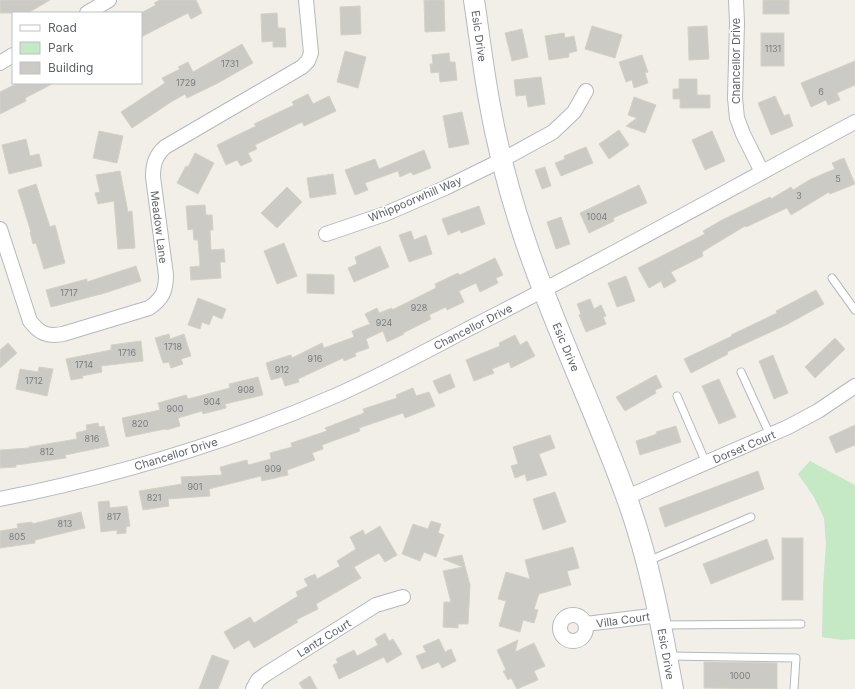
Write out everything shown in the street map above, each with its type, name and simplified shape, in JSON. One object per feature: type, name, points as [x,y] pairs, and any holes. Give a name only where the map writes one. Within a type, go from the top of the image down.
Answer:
[{"type":"street","points":[[89,12],[109,0]]},
{"type":"street","name":"Meadow Lane","points":[[0,229],[30,321],[36,329],[45,334],[63,334],[149,308],[157,302],[166,286],[166,275],[153,177],[153,167],[156,158],[165,147],[302,67],[308,61],[311,53],[306,0]]},
{"type":"street","name":"Esic Drive","points":[[474,0],[489,102],[502,160],[525,239],[543,291],[594,411],[627,497],[646,562],[660,620],[673,689]]},
{"type":"street","name":"Chancellor Drive","points":[[0,499],[101,476],[162,459],[233,436],[279,419],[361,384],[543,291],[762,172],[743,134],[737,118],[735,98],[736,0]]},
{"type":"street","points":[[0,63],[12,57]]},
{"type":"street","name":"Whippoorwhill Way","points":[[326,234],[386,214],[444,188],[502,160],[553,132],[574,112],[586,91]]},
{"type":"street","points":[[762,172],[855,122]]},
{"type":"street","name":"Dorset Court","points":[[627,497],[788,427],[818,411],[855,386]]},
{"type":"street","name":"Lantz Court","points":[[253,689],[258,680],[266,674],[376,605],[403,597]]},
{"type":"street","name":"Villa Court","points":[[586,624],[660,620]]},
{"type":"lane","points":[[832,278],[855,310]]},
{"type":"lane","points":[[741,372],[770,435]]},
{"type":"lane","points":[[677,396],[706,463]]},
{"type":"lane","points":[[646,562],[751,517]]},
{"type":"lane","points":[[660,620],[801,624]]},
{"type":"lane","points":[[667,656],[796,658],[794,689]]},
{"type":"green space","points":[[810,461],[855,485],[855,639],[842,640],[822,637],[826,544],[824,518],[814,497],[798,474]]},
{"type":"building","points":[[0,0],[50,0],[30,12],[0,13]]},
{"type":"building","points":[[160,0],[196,0],[202,13],[191,19],[188,13],[142,36],[142,12],[156,5],[154,3]]},
{"type":"building","points":[[424,0],[444,0],[445,31],[425,32]]},
{"type":"building","points":[[763,0],[789,0],[789,14],[763,14]]},
{"type":"building","points":[[360,6],[361,34],[341,35],[340,7]]},
{"type":"building","points":[[277,13],[278,28],[285,28],[286,47],[273,47],[273,41],[262,42],[261,14]]},
{"type":"building","points":[[592,26],[622,35],[615,58],[585,49]]},
{"type":"building","points":[[707,26],[709,59],[689,60],[688,27]]},
{"type":"building","points":[[522,29],[528,57],[512,61],[505,33]]},
{"type":"building","points":[[564,33],[565,38],[574,36],[577,51],[569,53],[569,57],[549,60],[545,36]]},
{"type":"building","points":[[761,33],[784,33],[784,66],[761,66]]},
{"type":"building","points":[[242,44],[253,63],[218,83],[187,98],[185,94],[132,128],[121,112],[165,83],[162,78],[180,69],[178,67],[188,62],[193,72]]},
{"type":"building","points":[[345,51],[366,57],[358,88],[337,82]]},
{"type":"building","points":[[449,53],[450,62],[455,62],[457,80],[440,82],[439,72],[431,73],[430,64],[433,64],[432,55]]},
{"type":"building","points":[[642,55],[648,72],[645,73],[648,83],[634,88],[632,80],[626,82],[619,62]]},
{"type":"building","points":[[855,61],[855,85],[837,93],[840,100],[828,105],[826,100],[811,107],[801,83]]},
{"type":"building","points":[[541,77],[545,104],[528,107],[526,95],[516,96],[514,80]]},
{"type":"building","points":[[679,79],[697,79],[697,95],[710,95],[710,108],[680,108],[680,99],[673,99],[673,89],[679,89]]},
{"type":"building","points":[[16,84],[52,84],[25,98],[26,101],[0,114],[0,92]]},
{"type":"building","points":[[308,94],[313,104],[329,96],[336,111],[304,126],[302,122],[255,145],[257,149],[248,153],[252,161],[241,166],[237,160],[226,165],[217,145],[256,126],[254,124],[294,105],[292,102]]},
{"type":"building","points":[[775,96],[784,116],[789,114],[793,126],[771,135],[758,103]]},
{"type":"building","points":[[634,97],[656,105],[645,133],[626,126],[637,118],[628,115]]},
{"type":"building","points":[[462,112],[469,144],[449,148],[443,116]]},
{"type":"building","points":[[619,130],[629,145],[609,159],[599,144]]},
{"type":"building","points":[[99,131],[123,136],[117,163],[93,158]]},
{"type":"building","points":[[712,131],[725,161],[705,170],[692,140]]},
{"type":"building","points":[[26,139],[30,156],[39,154],[42,166],[9,174],[2,145]]},
{"type":"building","points":[[586,147],[593,163],[561,176],[555,163],[565,159],[564,156]]},
{"type":"building","points":[[424,150],[431,168],[413,175],[411,172],[400,177],[398,171],[365,183],[368,190],[355,195],[345,170],[375,159],[379,169]]},
{"type":"building","points":[[195,153],[214,163],[198,194],[177,183],[186,166],[188,167]]},
{"type":"building","points":[[844,158],[855,184],[830,194],[829,192],[791,215],[787,208],[746,227],[745,226],[702,252],[703,256],[671,272],[676,281],[664,288],[661,281],[649,288],[638,268],[705,234],[703,231],[722,220],[770,197],[771,199],[791,187],[793,190],[811,179],[835,169],[832,163]]},
{"type":"building","points":[[545,167],[551,186],[542,189],[535,170]]},
{"type":"building","points":[[120,171],[128,212],[132,211],[135,248],[118,249],[114,201],[98,204],[95,193],[100,192],[96,175]]},
{"type":"building","points":[[333,174],[336,194],[310,198],[307,178]]},
{"type":"building","points":[[36,184],[50,227],[55,225],[65,263],[44,269],[36,243],[33,244],[31,232],[18,190]]},
{"type":"building","points":[[639,185],[647,203],[613,218],[614,221],[589,233],[580,213]]},
{"type":"building","points":[[287,187],[302,202],[277,228],[261,213]]},
{"type":"building","points":[[205,205],[206,215],[212,215],[213,230],[210,230],[211,250],[224,249],[225,262],[220,262],[221,278],[191,280],[190,267],[200,266],[198,240],[194,240],[193,229],[188,230],[186,206]]},
{"type":"building","points":[[479,206],[485,224],[461,233],[460,230],[448,235],[442,219]]},
{"type":"building","points":[[561,217],[570,244],[556,249],[547,222]]},
{"type":"building","points":[[411,231],[414,240],[426,235],[432,254],[409,262],[399,235]]},
{"type":"building","points":[[284,243],[297,276],[277,284],[264,251]]},
{"type":"building","points":[[380,246],[389,267],[354,282],[348,268],[357,264],[355,257]]},
{"type":"building","points":[[495,258],[503,275],[496,278],[498,283],[480,292],[476,283],[459,291],[464,302],[447,310],[446,307],[429,315],[431,319],[387,342],[383,331],[366,339],[369,348],[355,353],[356,356],[344,361],[343,358],[298,379],[299,382],[285,386],[282,377],[271,380],[266,363],[291,355],[292,358],[322,343],[324,348],[354,337],[352,331],[370,324],[365,314],[377,308],[379,313],[392,308],[392,310],[436,288],[435,284],[458,273],[460,275]]},
{"type":"building","points":[[136,266],[141,281],[105,293],[51,307],[46,290],[87,279],[87,282]]},
{"type":"building","points":[[307,274],[334,275],[334,294],[307,293]]},
{"type":"building","points":[[626,276],[635,301],[617,307],[608,283]]},
{"type":"building","points":[[816,290],[824,304],[786,325],[727,352],[728,354],[691,373],[684,359],[777,313],[776,311]]},
{"type":"building","points":[[198,298],[226,309],[222,319],[213,315],[209,325],[202,322],[200,329],[188,325]]},
{"type":"building","points":[[590,299],[594,309],[601,305],[606,316],[603,317],[606,324],[586,332],[579,315],[581,314],[577,304]]},
{"type":"building","points":[[169,334],[170,339],[184,334],[191,356],[181,359],[183,364],[171,368],[169,362],[163,363],[155,338]]},
{"type":"building","points":[[515,335],[520,345],[527,341],[535,356],[511,368],[509,362],[492,369],[494,373],[474,381],[466,360],[500,346],[499,343]]},
{"type":"building","points":[[835,338],[845,349],[815,378],[805,367]]},
{"type":"building","points":[[141,341],[143,361],[101,366],[102,372],[71,380],[66,359],[111,350],[111,345]]},
{"type":"building","points":[[8,343],[17,353],[0,368],[0,350]]},
{"type":"building","points":[[773,355],[788,393],[774,399],[759,361]]},
{"type":"building","points":[[39,367],[53,369],[47,396],[16,389],[20,369],[38,372]]},
{"type":"building","points":[[450,374],[455,387],[439,394],[433,381]]},
{"type":"building","points":[[656,375],[662,387],[655,390],[656,393],[625,411],[616,397]]},
{"type":"building","points":[[258,377],[263,395],[225,404],[226,408],[203,414],[202,411],[178,418],[180,426],[126,437],[122,418],[160,410],[158,403],[186,395],[188,399],[230,388],[229,384]]},
{"type":"building","points":[[719,379],[736,417],[719,424],[702,386]]},
{"type":"building","points":[[413,388],[416,396],[429,392],[435,406],[405,418],[403,413],[359,428],[360,431],[322,445],[323,449],[312,453],[315,460],[287,470],[288,475],[262,481],[261,476],[209,489],[210,496],[168,499],[169,506],[143,510],[139,491],[182,484],[181,477],[222,475],[220,467],[247,460],[248,465],[271,459],[270,453],[292,447],[291,443],[327,431],[325,428],[364,413],[363,409],[397,398],[396,395]]},
{"type":"building","points":[[98,423],[99,427],[104,426],[109,446],[65,455],[66,458],[16,465],[16,467],[0,468],[0,450],[29,448],[77,439],[76,433],[87,430],[86,425]]},
{"type":"building","points":[[855,425],[855,445],[836,453],[829,437]]},
{"type":"building","points":[[676,426],[681,442],[640,455],[636,441],[657,434],[656,432]]},
{"type":"building","points":[[550,435],[555,448],[539,454],[547,475],[527,481],[525,474],[515,478],[511,466],[518,464],[513,447]]},
{"type":"building","points":[[758,471],[764,489],[665,527],[659,508]]},
{"type":"building","points":[[555,492],[566,522],[543,530],[533,499]]},
{"type":"building","points":[[109,501],[110,508],[127,506],[130,526],[126,527],[126,533],[117,534],[117,530],[101,532],[98,502]]},
{"type":"building","points":[[81,512],[85,528],[35,540],[35,543],[0,548],[0,531],[18,528],[17,524],[32,522],[32,524]]},
{"type":"building","points":[[431,521],[441,524],[438,533],[444,535],[436,557],[424,552],[420,561],[402,554],[413,524],[428,529]]},
{"type":"building","points":[[380,526],[397,555],[385,562],[379,553],[354,567],[361,578],[316,604],[318,609],[296,620],[298,622],[254,648],[249,640],[234,649],[224,632],[250,617],[254,623],[298,596],[296,592],[308,586],[304,579],[315,574],[317,579],[340,566],[337,561],[356,549],[350,537],[363,530],[365,535]]},
{"type":"building","points":[[782,538],[803,538],[803,600],[782,600]]},
{"type":"building","points":[[767,539],[774,559],[711,584],[703,564]]},
{"type":"building","points":[[573,547],[579,568],[567,571],[571,585],[539,594],[534,609],[538,610],[534,623],[523,620],[520,632],[499,626],[506,601],[498,599],[506,572],[530,579],[525,560]]},
{"type":"building","points":[[462,555],[470,585],[468,624],[458,624],[458,628],[443,627],[444,602],[451,602],[443,571],[463,567],[443,559]]},
{"type":"building","points":[[385,633],[389,641],[393,639],[402,654],[387,663],[384,657],[339,679],[333,665],[338,663],[336,659],[354,650],[357,656],[378,645],[375,639]]},
{"type":"building","points":[[439,639],[445,652],[451,649],[456,661],[442,668],[439,662],[422,669],[416,656],[426,652],[423,646]]},
{"type":"building","points":[[518,640],[515,652],[534,643],[545,666],[534,671],[538,680],[517,689],[511,678],[508,680],[503,671],[506,670],[497,650]]},
{"type":"building","points":[[212,655],[229,661],[218,689],[199,689]]},
{"type":"building","points":[[704,662],[777,663],[777,689],[704,688]]},
{"type":"building","points":[[310,676],[317,689],[303,689],[299,683]]}]
